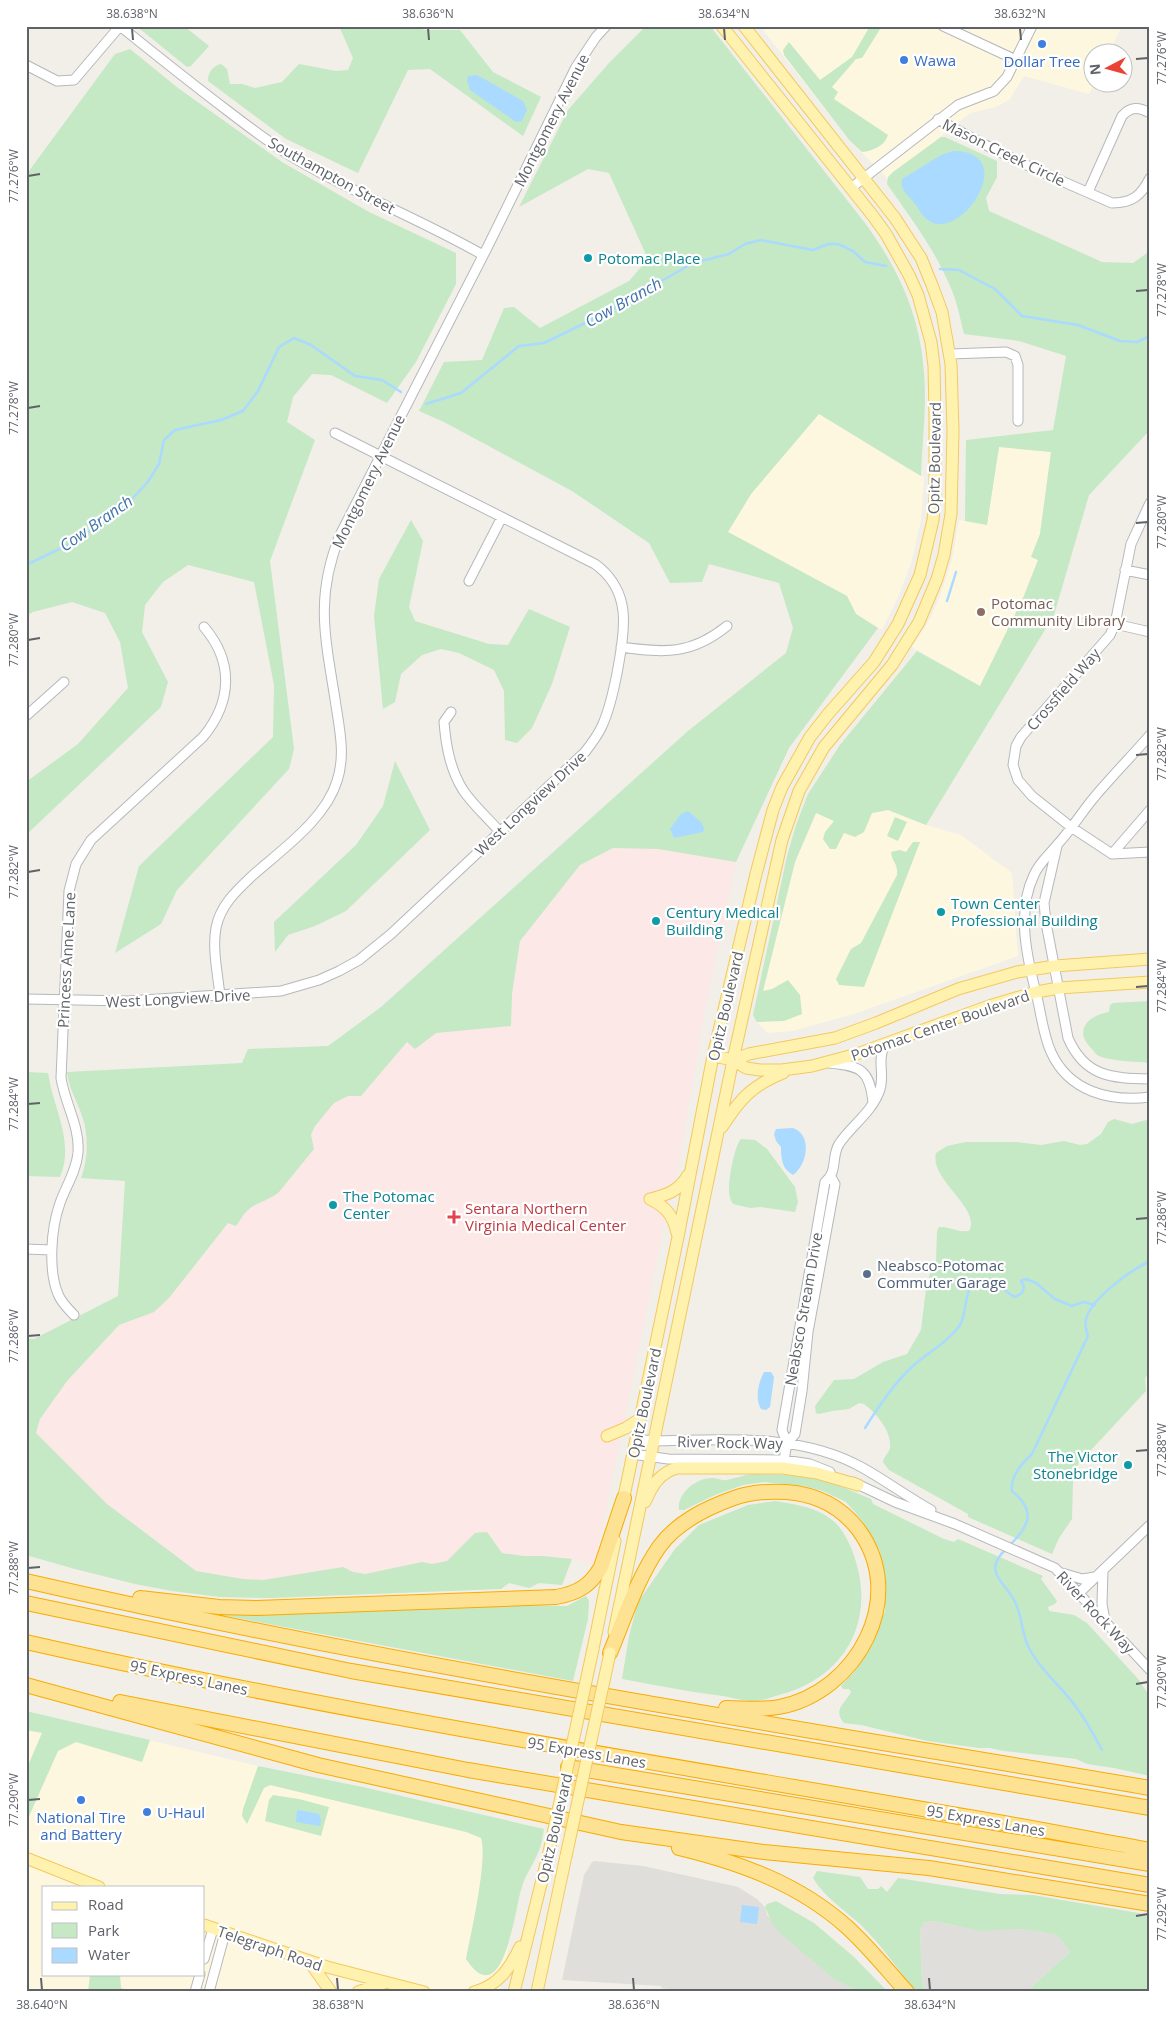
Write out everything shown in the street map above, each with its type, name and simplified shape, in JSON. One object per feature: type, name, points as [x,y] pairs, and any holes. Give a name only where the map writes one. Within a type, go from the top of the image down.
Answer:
[{"type":"highway","points":[[610,1653],[644,1572],[660,1545],[683,1523],[711,1506],[751,1493],[778,1491],[796,1493],[809,1495],[825,1502],[852,1522],[867,1544],[873,1557],[877,1575],[878,1596],[871,1630],[862,1648],[844,1672],[825,1687],[809,1696],[779,1707],[763,1709],[724,1708],[662,1704]]},
{"type":"highway","points":[[26,1581],[158,1601],[219,1607],[258,1608],[556,1597],[578,1592],[595,1577],[601,1567],[624,1498]]},
{"type":"highway","points":[[26,1581],[290,1638],[1150,1788]]},
{"type":"highway","points":[[26,1603],[351,1671],[1150,1808]]},
{"type":"highway","name":"95 Express Lanes","points":[[26,1642],[168,1674],[354,1711],[972,1817],[1150,1850]]},
{"type":"highway","points":[[26,1684],[318,1765],[621,1832],[742,1865],[791,1888],[827,1910],[865,1944],[907,1992]]},
{"type":"highway","points":[[26,1684],[468,1770],[1150,1885]]},
{"type":"highway","points":[[568,1767],[1150,1864]]},
{"type":"highway","points":[[621,1832],[764,1852],[929,1868],[1150,1904]]},
{"type":"main road","name":"Opitz Boulevard","points":[[514,1992],[568,1767],[678,1237],[713,1056],[766,833],[782,788],[810,737],[874,662],[898,624],[920,575],[933,520],[935,497],[934,366],[926,318],[918,295],[898,254],[873,216],[722,26]]},
{"type":"main road","name":"Opitz Boulevard","points":[[537,1992],[610,1653],[733,1060],[782,840],[799,792],[824,748],[892,665],[919,622],[937,579],[944,555],[951,514],[953,431],[950,354],[942,312],[921,258],[895,218],[864,177],[744,26]]},
{"type":"main road","name":"Potomac Center Boulevard","points":[[733,1060],[749,1054],[835,1038],[958,989],[1030,970],[1054,966],[1150,959]]},
{"type":"main road","name":"Potomac Center Boulevard","points":[[713,1056],[733,1060],[746,1068],[760,1070],[796,1068],[826,1063],[885,1044],[989,1006],[1036,992],[1059,988],[1150,982]]},
{"type":"main road","points":[[719,1133],[738,1103],[748,1092],[763,1082],[796,1068]]},
{"type":"main road","points":[[678,1237],[674,1220],[669,1211],[650,1199],[669,1194],[678,1187],[685,1180],[692,1164]]},
{"type":"main road","points":[[607,1436],[622,1431],[640,1419]]},
{"type":"main road","points":[[636,1524],[655,1482],[662,1474],[677,1468],[783,1468],[817,1473],[858,1485]]},
{"type":"main road","points":[[26,1858],[96,1886]]},
{"type":"main road","points":[[474,1992],[495,1982],[508,1970],[520,1948],[536,1903]]},
{"type":"main road","name":"Telegraph Road","points":[[208,1927],[308,1962],[424,1992]]},
{"type":"main road","points":[[308,1962],[332,1992]]},
{"type":"main road","points":[[358,1992],[384,1983]]},
{"type":"street","points":[[26,65],[57,81],[68,82],[78,77],[120,26]]},
{"type":"street","name":"Southampton Street","points":[[120,26],[251,129],[296,159],[346,186],[452,237],[483,255]]},
{"type":"street","name":"Montgomery Avenue","points":[[220,996],[215,938],[217,923],[222,910],[239,888],[322,811],[334,791],[339,775],[342,744],[324,625],[325,588],[329,565],[340,535],[483,255],[576,67],[596,37],[606,26]]},
{"type":"street","points":[[943,26],[1016,60]]},
{"type":"street","points":[[938,119],[958,105],[994,91],[1008,78],[1032,26]]},
{"type":"street","points":[[1088,192],[1122,116],[1128,110],[1136,108],[1150,113]]},
{"type":"street","name":"Mason Creek Circle","points":[[851,188],[938,119],[960,132],[1112,203],[1124,202],[1138,196],[1150,178]]},
{"type":"street","points":[[950,354],[1006,352],[1015,356],[1018,364],[1018,421]]},
{"type":"street","name":"West Longview Drive","points":[[26,999],[128,1001],[265,993],[297,987],[339,971],[359,960],[391,934],[585,752],[597,736],[612,696],[624,625],[623,606],[615,586],[608,575],[595,564],[335,433]]},
{"type":"street","name":"Crossfield Way","points":[[1112,854],[1071,828],[1032,796],[1018,780],[1013,765],[1016,746],[1021,737],[1110,635],[1115,624],[1131,544],[1150,503]]},
{"type":"street","points":[[470,581],[502,518]]},
{"type":"street","points":[[1125,570],[1150,575]]},
{"type":"street","points":[[1115,624],[1150,632]]},
{"type":"street","points":[[621,647],[652,652],[680,650],[704,642],[727,626]]},
{"type":"street","name":"Princess Anne Lane","points":[[74,1315],[58,1296],[53,1272],[52,1250],[60,1204],[72,1178],[78,1152],[76,1128],[61,1078],[68,891],[76,864],[91,840],[203,737],[217,717],[225,694],[225,668],[218,646],[204,627]]},
{"type":"street","points":[[26,716],[64,682]]},
{"type":"street","points":[[451,712],[444,722],[446,748],[454,771],[464,790],[500,832]]},
{"type":"street","points":[[1150,735],[1057,846],[1046,856],[1034,875],[1029,893],[1024,927],[1030,970],[1051,1052],[1068,1075],[1080,1085],[1106,1097],[1133,1099],[1150,1096]]},
{"type":"street","points":[[1112,854],[1150,810]]},
{"type":"street","points":[[1057,846],[1044,902],[1046,923],[1068,1038],[1073,1051],[1080,1060],[1106,1076],[1150,1079]]},
{"type":"street","points":[[1112,854],[1150,852]]},
{"type":"street","name":"Neabsco Stream Drive","points":[[784,1460],[787,1443],[782,1430],[825,1182],[831,1177],[839,1144],[873,1103],[880,1090],[880,1061],[885,1044]]},
{"type":"street","points":[[826,1063],[852,1066],[861,1070],[870,1083],[873,1103]]},
{"type":"street","name":"Neabsco Stream Drive","points":[[787,1443],[795,1434],[808,1332],[835,1184],[831,1177]]},
{"type":"street","points":[[26,1249],[52,1250]]},
{"type":"street","name":"River Rock Way","points":[[636,1439],[653,1441],[764,1440],[787,1443],[832,1455],[862,1468],[955,1524]]},
{"type":"street","name":"River Rock Way","points":[[632,1454],[650,1457],[711,1460],[784,1460],[810,1464],[895,1502],[955,1524],[1057,1570],[1150,1670]]},
{"type":"street","points":[[1079,1593],[1150,1525]]},
{"type":"street","points":[[1057,1570],[1082,1579],[1096,1577]]},
{"type":"street","points":[[1103,1570],[1102,1604],[1105,1621]]},
{"type":"street","points":[[205,1951],[208,1927]]},
{"type":"street","points":[[209,1992],[225,1933]]},
{"type":"street","points":[[195,1992],[199,1976]]},
{"type":"shaded area","points":[[760,26],[1122,26],[1114,42],[1084,42],[1084,92],[1090,92],[1089,94],[1024,76],[1010,99],[996,107],[970,113],[888,179],[850,141]]},
{"type":"shaded area","points":[[819,414],[924,477],[921,520],[912,560],[899,595],[882,630],[856,614],[847,596],[728,532],[751,494]]},
{"type":"shaded area","points":[[999,447],[1051,452],[1040,534],[1031,557],[1038,560],[1023,598],[980,686],[912,647],[930,619],[940,596],[952,559],[959,520],[987,524]]},
{"type":"shaded area","points":[[888,810],[926,825],[961,835],[1012,873],[1018,956],[854,1014],[792,1031],[768,1033],[757,1022],[763,991],[795,862],[816,813],[834,821]]},
{"type":"shaded area","name":"Sentara Northern Virginia Medical Center","points":[[613,848],[658,849],[736,862],[705,1009],[678,1168],[664,1224],[595,1564],[572,1559],[502,1553],[491,1535],[470,1537],[447,1561],[432,1564],[421,1562],[365,1574],[353,1572],[343,1567],[263,1580],[243,1579],[196,1571],[107,1504],[88,1486],[36,1433],[40,1419],[67,1381],[120,1325],[154,1312],[209,1249],[228,1222],[236,1226],[246,1211],[253,1205],[273,1197],[314,1149],[311,1135],[315,1126],[334,1103],[348,1096],[362,1096],[407,1042],[415,1049],[436,1033],[511,1026],[512,994],[520,941],[580,865]]},
{"type":"shaded area","points":[[26,1711],[279,1771],[363,1787],[544,1829],[540,1848],[521,1888],[499,1992],[26,1992]]},
{"type":"shaded area","points":[[592,1862],[643,1866],[738,1887],[757,1899],[765,1907],[767,1915],[835,1980],[860,1992],[691,1992],[661,1988],[661,1986],[562,1980],[584,1875]]},
{"type":"shaded area","points":[[933,1921],[957,1926],[1031,1930],[1057,1935],[1070,1952],[1026,1992],[928,1992],[922,1980],[920,1930],[923,1923]]},
{"type":"green space","points":[[139,26],[184,26],[209,46],[191,66],[187,67],[140,29]]},
{"type":"green space","points":[[339,26],[417,26],[424,30],[460,30],[493,72],[541,97],[523,136],[430,69],[408,70],[358,173],[286,139],[208,81],[211,70],[221,64],[227,69],[230,84],[242,84],[255,88],[282,82],[299,64],[336,71],[348,70],[353,58]]},
{"type":"green space","points":[[646,26],[710,26],[865,223],[898,276],[913,312],[922,352],[925,386],[921,476],[819,414],[751,494],[728,532],[847,596],[856,614],[878,628],[789,748],[736,862],[658,849],[613,848],[580,865],[520,941],[512,994],[511,1026],[436,1033],[415,1049],[407,1042],[361,1096],[348,1096],[334,1103],[315,1126],[311,1135],[314,1149],[279,1192],[248,1210],[236,1226],[228,1223],[169,1298],[154,1312],[119,1325],[67,1381],[40,1419],[36,1433],[107,1504],[196,1571],[243,1579],[263,1580],[343,1567],[353,1572],[365,1574],[422,1562],[432,1564],[447,1561],[475,1533],[487,1532],[502,1553],[572,1559],[562,1585],[539,1583],[529,1588],[509,1583],[501,1589],[270,1598],[220,1597],[135,1584],[26,1555],[26,1338],[34,1339],[118,1296],[125,1181],[81,1178],[86,1155],[86,1131],[69,1084],[67,1072],[242,1063],[248,1049],[328,1046],[381,1007],[688,731],[786,653],[793,628],[779,583],[709,564],[702,582],[670,583],[649,543],[572,491],[444,422],[419,411],[444,362],[482,360],[504,308],[514,307],[540,328],[629,281],[648,259],[609,173],[588,169],[519,207],[568,110],[609,63]]},
{"type":"green space","points":[[870,26],[882,26],[862,58],[856,59],[832,87],[838,92],[834,99],[888,135],[878,147],[862,152],[850,141],[784,55],[783,50],[789,42],[820,80],[852,57]]},
{"type":"green space","points":[[130,49],[178,88],[282,162],[369,212],[456,253],[456,284],[416,362],[387,403],[331,375],[312,374],[293,397],[287,422],[315,440],[270,561],[294,749],[289,769],[177,890],[161,924],[115,953],[139,866],[273,737],[274,685],[254,582],[188,565],[163,582],[145,605],[142,632],[168,682],[161,707],[26,835],[26,782],[78,744],[128,688],[120,642],[105,613],[72,602],[33,612],[26,616],[26,175],[115,54]]},
{"type":"green space","points":[[941,137],[945,137],[997,161],[997,177],[986,198],[989,211],[1102,262],[1133,263],[1150,251],[1150,430],[1089,495],[1054,615],[926,825],[888,810],[872,813],[864,832],[855,837],[844,833],[836,849],[830,849],[823,839],[825,832],[834,821],[816,813],[795,862],[763,991],[772,989],[788,980],[800,995],[802,1014],[784,1021],[757,1022],[753,1015],[787,856],[808,794],[840,745],[917,651],[980,686],[1023,598],[1038,560],[1031,557],[1040,534],[1051,452],[999,447],[987,525],[965,521],[966,440],[1053,430],[1066,356],[1019,341],[964,334],[955,298],[944,272],[921,233],[887,184],[888,177],[893,172]]},
{"type":"green space","points":[[411,520],[423,541],[409,607],[415,621],[489,644],[508,645],[529,609],[570,627],[552,684],[532,728],[517,743],[505,740],[504,691],[494,670],[459,653],[441,649],[422,655],[401,674],[395,702],[383,709],[374,616],[379,579]]},
{"type":"green space","points":[[395,761],[430,830],[346,911],[315,926],[288,935],[275,952],[274,922],[356,845],[383,806]]},
{"type":"green space","points":[[895,817],[907,822],[898,841],[887,836]]},
{"type":"green space","points":[[913,842],[920,842],[864,987],[839,985],[836,979],[851,949],[861,943],[897,875],[897,867],[891,852],[900,850],[906,852]]},
{"type":"green space","points":[[1150,1001],[1150,1063],[1105,1058],[1096,1054],[1083,1035],[1086,1024],[1090,1020],[1095,1016],[1109,1012],[1110,1005],[1113,1003]]},
{"type":"green space","points":[[26,1072],[48,1073],[64,1138],[64,1164],[60,1177],[26,1176]]},
{"type":"green space","points":[[1114,1119],[1132,1124],[1150,1119],[1150,1370],[1145,1379],[1146,1391],[1078,1464],[1073,1482],[1072,1519],[1059,1538],[1052,1554],[968,1517],[968,1514],[889,1470],[883,1462],[890,1448],[886,1429],[878,1417],[864,1404],[859,1403],[849,1409],[819,1414],[816,1413],[815,1406],[834,1380],[854,1379],[883,1362],[907,1354],[921,1330],[927,1281],[936,1261],[937,1231],[939,1227],[969,1231],[971,1222],[968,1213],[940,1173],[936,1163],[936,1153],[947,1146],[966,1142],[1016,1142],[1041,1145],[1064,1141],[1080,1145],[1087,1144],[1101,1134],[1108,1122]]},
{"type":"green space","points":[[741,1139],[755,1140],[767,1149],[795,1187],[798,1202],[795,1212],[761,1207],[750,1208],[733,1204],[729,1193],[730,1178],[734,1155]]},
{"type":"green space","points":[[753,1474],[800,1475],[825,1480],[871,1499],[873,1504],[944,1539],[954,1542],[958,1539],[1043,1576],[1041,1579],[1057,1601],[1048,1607],[1049,1611],[1074,1615],[1087,1623],[1139,1680],[1150,1697],[1150,1776],[1087,1764],[1076,1759],[928,1741],[861,1725],[844,1723],[839,1714],[841,1706],[851,1692],[849,1689],[843,1689],[841,1686],[854,1672],[872,1645],[885,1611],[880,1551],[866,1526],[846,1502],[823,1491],[804,1486],[764,1482],[743,1485],[715,1495],[684,1510],[679,1510],[679,1504],[684,1492],[700,1481],[712,1478],[727,1480]]},
{"type":"green space","points":[[775,1501],[805,1507],[826,1516],[840,1528],[852,1551],[861,1585],[861,1607],[857,1628],[848,1646],[836,1662],[820,1676],[801,1687],[757,1701],[622,1679],[629,1636],[638,1602],[675,1549],[699,1525],[748,1505]]},
{"type":"green space","points":[[586,1596],[589,1601],[588,1619],[573,1681],[210,1613],[491,1605],[567,1606]]},
{"type":"green space","points":[[26,1711],[150,1740],[142,1762],[76,1742],[58,1751],[26,1823],[26,1770],[42,1733],[26,1730]]},
{"type":"green space","points":[[258,1766],[363,1787],[544,1829],[540,1848],[521,1890],[511,1935],[498,1967],[489,1975],[479,1973],[466,1959],[481,1879],[483,1848],[481,1838],[466,1832],[270,1785],[264,1788],[247,1824],[242,1816],[243,1809]]},
{"type":"green space","points":[[273,1795],[299,1799],[329,1807],[321,1836],[265,1821],[269,1800]]},
{"type":"green space","points":[[817,1871],[860,1877],[868,1889],[878,1889],[881,1886],[887,1892],[898,1878],[1000,1894],[1033,1895],[1150,1915],[1150,1992],[1026,1992],[1070,1952],[1057,1935],[1013,1929],[982,1931],[933,1921],[923,1923],[920,1930],[922,1980],[928,1992],[915,1992],[890,1958],[869,1934],[856,1920],[829,1898],[818,1885],[813,1878]]},
{"type":"green space","points":[[776,1901],[814,1923],[854,1957],[888,1992],[860,1992],[835,1980],[778,1931],[772,1923],[765,1907],[767,1904]]},
{"type":"green space","points":[[90,1976],[120,1976],[121,1988],[130,1992],[88,1992]]},
{"type":"water","points":[[477,75],[523,101],[527,110],[522,121],[516,122],[470,90],[467,80],[468,76]]},
{"type":"water","points":[[953,151],[973,155],[982,164],[984,178],[980,193],[970,207],[958,218],[944,224],[931,222],[906,193],[901,183],[902,179],[941,155]]},
{"type":"water","points":[[688,811],[702,823],[703,832],[674,838],[670,829],[681,814]]},
{"type":"water","points":[[793,1128],[803,1137],[806,1150],[802,1164],[793,1175],[784,1167],[781,1147],[776,1141],[774,1134],[776,1129]]},
{"type":"water","points":[[764,1372],[771,1372],[774,1377],[770,1407],[766,1410],[761,1409],[758,1396],[760,1381]]},
{"type":"water","points":[[297,1811],[319,1814],[320,1826],[296,1822]]},
{"type":"water","points":[[742,1905],[759,1907],[757,1924],[740,1922]]},
{"type":"waterway","name":"Cow Branch","points":[[426,404],[461,393],[519,346],[544,343],[604,314],[693,263],[729,254],[745,244],[761,240],[813,250],[828,244],[838,244],[853,251],[865,262],[886,266]]},
{"type":"waterway","name":"Cow Branch","points":[[940,269],[959,270],[995,289],[1022,316],[1078,325],[1120,341],[1137,342],[1150,336]]},
{"type":"waterway","name":"Cow Branch","points":[[26,565],[72,543],[130,501],[147,483],[159,464],[164,440],[175,430],[221,420],[243,411],[258,391],[279,347],[294,338],[311,345],[355,376],[382,380],[401,392]]},
{"type":"waterway","points":[[947,601],[956,572]]},
{"type":"waterway","points":[[1009,1546],[1021,1532],[1027,1519],[1025,1506],[1012,1491],[1013,1481],[1021,1466],[1032,1454],[1088,1336],[1085,1324],[1087,1316],[1091,1308],[1114,1284],[1150,1261]]},
{"type":"waterway","points":[[865,1428],[881,1403],[900,1379],[914,1365],[950,1337],[960,1325],[970,1288],[978,1281],[990,1280],[995,1282],[1015,1297],[1022,1293],[1024,1287],[1021,1281],[1026,1279],[1036,1283],[1055,1299],[1072,1306],[1083,1302],[1095,1305]]},
{"type":"waterway","points":[[1005,1550],[998,1558],[995,1571],[1018,1608],[1027,1644],[1040,1665],[1080,1712],[1102,1750]]},
{"type":"place","name":"Dollar Tree","points":[[1042,44]]},
{"type":"place","name":"Wawa","points":[[904,60]]},
{"type":"place","name":"Potomac Place","points":[[588,258]]},
{"type":"place","name":"Potomac Community Library","points":[[981,612]]},
{"type":"place","name":"Town Center Professional Building","points":[[941,912]]},
{"type":"place","name":"Century Medical Building","points":[[656,921]]},
{"type":"place","name":"The Potomac Center","points":[[333,1205]]},
{"type":"place","name":"Sentara Northern Virginia Medical Center","points":[[454,1217]]},
{"type":"place","name":"Neabsco-Potomac Commuter Garage","points":[[867,1274]]},
{"type":"place","name":"The Victor Stonebridge","points":[[1128,1465]]},
{"type":"place","name":"National Tire and Battery","points":[[81,1800]]},
{"type":"place","name":"U-Haul","points":[[147,1812]]}]
